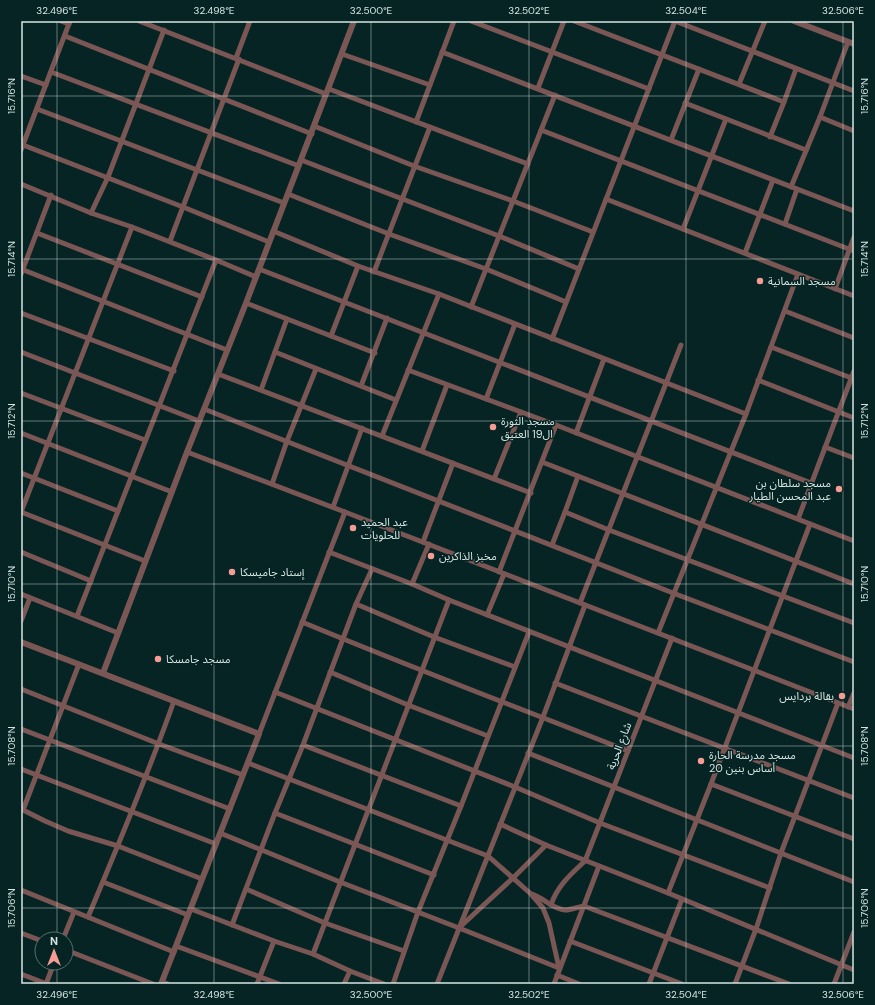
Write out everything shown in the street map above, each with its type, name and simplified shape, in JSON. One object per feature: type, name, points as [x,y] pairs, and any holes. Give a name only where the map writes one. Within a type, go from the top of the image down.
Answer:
[{"type":"street","points":[[61,21],[70,23],[22,147],[108,177],[269,242]]},
{"type":"street","points":[[139,21],[151,23],[164,30],[237,59],[430,127],[528,164]]},
{"type":"street","points":[[170,241],[224,99],[250,21]]},
{"type":"street","points":[[103,673],[199,421],[312,134],[354,21]]},
{"type":"street","points":[[416,122],[454,21]]},
{"type":"street","points":[[471,21],[649,89]]},
{"type":"street","points":[[538,88],[564,21]]},
{"type":"street","points":[[574,21],[784,102]]},
{"type":"street","points":[[552,339],[675,21],[854,91]]},
{"type":"street","points":[[739,84],[754,52],[765,21]]},
{"type":"street","points":[[791,187],[851,43],[794,21]]},
{"type":"street","points":[[91,213],[108,177],[164,30]]},
{"type":"street","points":[[65,36],[312,134]]},
{"type":"street","points":[[442,52],[712,155],[854,212]]},
{"type":"street","points":[[342,54],[430,85]]},
{"type":"street","points":[[671,140],[699,69]]},
{"type":"street","points":[[770,137],[796,69]]},
{"type":"street","points":[[51,72],[211,134],[402,198],[579,269]]},
{"type":"street","points":[[21,76],[46,85]]},
{"type":"street","points":[[471,307],[555,95]]},
{"type":"street","points":[[686,103],[806,150]]},
{"type":"street","points":[[37,109],[284,203]]},
{"type":"street","points":[[820,117],[854,131]]},
{"type":"street","points":[[684,229],[726,119]]},
{"type":"street","points":[[314,126],[414,166],[513,201],[593,232]]},
{"type":"street","points":[[374,272],[430,127]]},
{"type":"street","points":[[542,130],[852,250]]},
{"type":"street","points":[[745,254],[773,180]]},
{"type":"street","points":[[21,184],[51,195],[91,213],[170,241],[256,277]]},
{"type":"street","points":[[784,224],[797,189]]},
{"type":"street","points":[[288,194],[389,234],[486,269],[566,302]]},
{"type":"street","points":[[51,195],[22,271],[227,350]]},
{"type":"street","points":[[606,199],[854,296]]},
{"type":"street","points":[[132,227],[21,512],[145,561]]},
{"type":"street","points":[[273,232],[374,272],[439,294],[746,414]]},
{"type":"street","points":[[37,233],[202,297]]},
{"type":"street","points":[[835,288],[852,250],[854,237]]},
{"type":"street","points":[[77,616],[145,440],[174,371],[216,260]]},
{"type":"street","points":[[331,336],[358,266]]},
{"type":"street","points":[[259,269],[811,483]]},
{"type":"street","points":[[658,633],[746,414],[798,274]]},
{"type":"street","points":[[382,436],[439,294]]},
{"type":"street","points":[[246,303],[374,353]]},
{"type":"street","points":[[784,311],[854,338]]},
{"type":"street","points":[[21,313],[174,371]]},
{"type":"street","points":[[361,386],[387,318]]},
{"type":"street","points":[[261,390],[287,319]]},
{"type":"street","points":[[486,399],[515,324]]},
{"type":"street","points":[[437,984],[543,717],[569,646],[596,562],[681,345]]},
{"type":"street","points":[[771,347],[853,378]]},
{"type":"street","points":[[21,352],[199,421]]},
{"type":"street","points":[[275,352],[396,400]]},
{"type":"street","points":[[576,433],[604,359]]},
{"type":"street","points":[[272,484],[287,441],[316,369]]},
{"type":"street","points":[[408,370],[556,425],[854,541]]},
{"type":"street","points":[[798,519],[838,412],[853,378],[854,372]]},
{"type":"street","points":[[218,374],[531,493]]},
{"type":"street","points":[[758,380],[854,418]]},
{"type":"street","points":[[422,451],[448,385]]},
{"type":"street","points":[[21,393],[145,440]]},
{"type":"street","points":[[204,409],[516,530],[673,593],[854,662]]},
{"type":"street","points":[[494,479],[521,412]]},
{"type":"street","points":[[487,615],[516,530],[556,425]]},
{"type":"street","points":[[333,507],[362,428]]},
{"type":"street","points":[[21,433],[172,492]]},
{"type":"street","points":[[825,446],[854,458]]},
{"type":"street","points":[[187,452],[755,670],[854,710]]},
{"type":"street","points":[[542,462],[854,584]]},
{"type":"street","points":[[422,542],[453,463]]},
{"type":"street","points":[[21,473],[118,511]]},
{"type":"street","points":[[552,545],[578,476]]},
{"type":"street","points":[[164,983],[175,949],[345,512]]},
{"type":"street","points":[[564,512],[854,623]]},
{"type":"street","points":[[668,893],[755,670],[769,630],[797,562],[810,524]]},
{"type":"street","points":[[412,584],[429,544]]},
{"type":"street","points":[[21,552],[91,581]]},
{"type":"street","points":[[329,552],[529,632],[569,646],[654,681],[854,758]]},
{"type":"street","points":[[232,925],[303,745],[342,639],[372,569]]},
{"type":"street","points":[[21,594],[118,633]]},
{"type":"street","points":[[21,621],[30,598]]},
{"type":"street","points":[[313,954],[367,810],[449,600]]},
{"type":"street","points":[[356,604],[434,637],[515,668]]},
{"type":"street","points":[[302,622],[422,672],[502,701],[628,751]]},
{"type":"street","points":[[393,984],[418,912],[462,806],[529,632]]},
{"type":"street","name":"شارع الحرية","points":[[585,861],[672,638]]},
{"type":"street","points":[[21,642],[259,734]]},
{"type":"street","points":[[79,664],[22,809],[68,831],[118,846],[202,880]]},
{"type":"street","points":[[330,672],[408,705],[488,736]]},
{"type":"street","points":[[555,683],[809,782],[854,798]]},
{"type":"street","points":[[21,689],[159,744],[243,775]]},
{"type":"street","points":[[276,692],[683,855],[770,888]]},
{"type":"street","points":[[848,707],[854,693]]},
{"type":"street","points":[[88,917],[159,744],[174,701]]},
{"type":"street","points":[[735,984],[756,929],[781,853],[838,703]]},
{"type":"street","points":[[21,729],[230,809]]},
{"type":"street","points":[[303,745],[462,806]]},
{"type":"street","points":[[528,753],[615,786],[696,820],[854,882]]},
{"type":"street","points":[[248,763],[488,856],[531,894],[543,908],[555,944],[560,968]]},
{"type":"street","points":[[21,769],[216,844]]},
{"type":"street","points":[[711,784],[854,839]]},
{"type":"street","points":[[275,813],[434,875]]},
{"type":"street","points":[[500,824],[546,845],[668,893],[854,970]]},
{"type":"street","points":[[220,833],[340,882],[560,968]]},
{"type":"street","points":[[459,928],[546,845]]},
{"type":"street","points":[[551,905],[558,888],[585,861]]},
{"type":"street","points":[[554,984],[599,866]]},
{"type":"street","points":[[103,882],[313,954],[350,971],[384,984]]},
{"type":"street","points":[[246,889],[325,923],[404,951]]},
{"type":"street","points":[[21,890],[74,912],[175,949],[279,984]]},
{"type":"street","points":[[531,894],[542,898],[551,905],[565,910],[584,906],[789,984]]},
{"type":"street","points":[[649,984],[682,899]]},
{"type":"street","points":[[66,931],[74,912]]},
{"type":"street","points":[[834,984],[854,932]]},
{"type":"street","points":[[21,933],[34,938]]},
{"type":"street","points":[[257,984],[274,941]]},
{"type":"street","points":[[570,941],[682,984]]},
{"type":"street","points":[[74,953],[153,984]]},
{"type":"street","points":[[21,974],[46,984],[51,971]]},
{"type":"street","points":[[344,984],[350,971]]},
{"type":"street","points":[[557,975],[579,984]]},
{"type":"place","name":"مسجد السمانية","points":[[760,281]]},
{"type":"place","name":"مسجد الثورة ال19 العتيق","points":[[493,427]]},
{"type":"place","name":"مسجد سلطان بن عبد المحسن الطيار","points":[[839,489]]},
{"type":"place","name":"عبد الحميد للحلويات","points":[[353,528]]},
{"type":"place","name":"مخبز الذاكرين","points":[[431,556]]},
{"type":"place","name":"إستاد جاميسكا","points":[[232,572]]},
{"type":"place","name":"مسجد جامسكا","points":[[158,659]]},
{"type":"place","name":"بقالة بردايس","points":[[842,696]]},
{"type":"place","name":"مسجد مدرسة الحارة 20 أساس بنين","points":[[701,761]]}]
